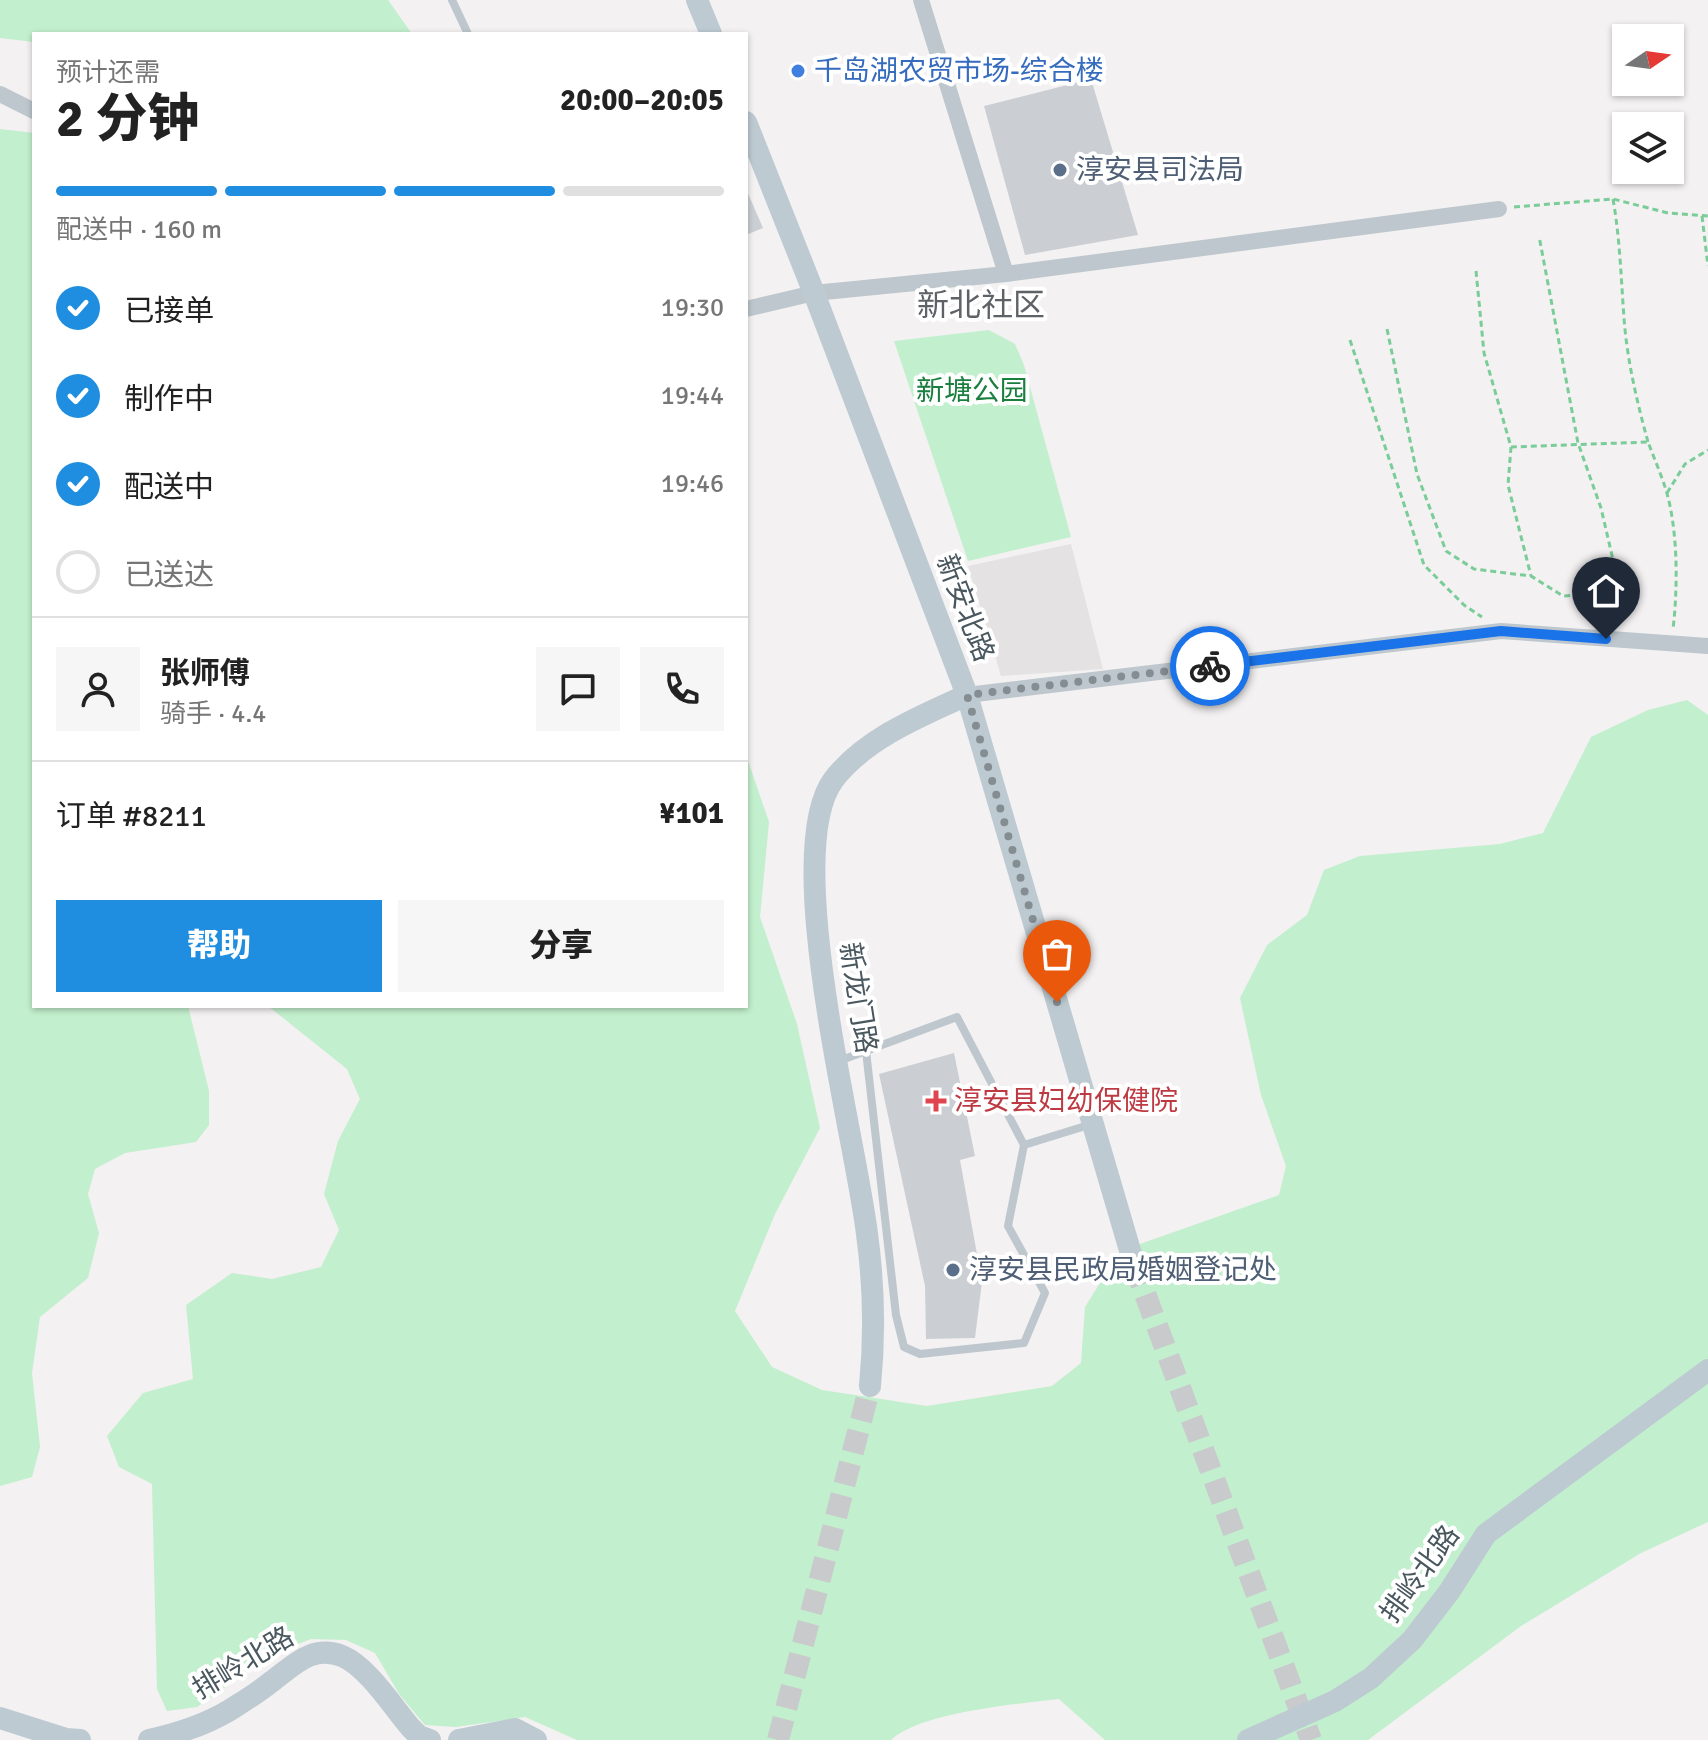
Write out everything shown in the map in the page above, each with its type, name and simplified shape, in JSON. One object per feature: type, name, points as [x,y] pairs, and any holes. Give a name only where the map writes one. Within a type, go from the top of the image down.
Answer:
[{"type":"main road","points":[[697,0],[710,32]]},
{"type":"main road","name":"新安北路","points":[[748,127],[967,695],[1134,1264]]},
{"type":"main road","name":"新龙门路","points":[[870,1386],[874,1341],[872,1283],[867,1231],[817,939],[814,875],[816,820],[833,780],[859,755],[906,723],[967,695]]},
{"type":"main road","name":"排岭北路","points":[[1248,1740],[1335,1701],[1371,1678],[1412,1640],[1449,1592],[1486,1534],[1708,1370]]},
{"type":"main road","name":"排岭北路","points":[[149,1740],[190,1729],[228,1711],[272,1682],[296,1661],[327,1652],[343,1656],[358,1666],[410,1727],[419,1736],[430,1740]]},
{"type":"main road","points":[[0,1718],[66,1740],[80,1740]]},
{"type":"main road","points":[[459,1740],[515,1729],[536,1740]]},
{"type":"street","points":[[921,0],[1006,274]]},
{"type":"street","points":[[0,94],[32,110]]},
{"type":"street","points":[[748,309],[814,293],[1006,274],[1499,209]]},
{"type":"street","points":[[967,695],[1501,631],[1708,646]]},
{"type":"lane","points":[[452,0],[467,32]]},
{"type":"lane","points":[[838,1061],[957,1017],[1024,1145],[1008,1226],[1045,1293],[1024,1343],[920,1354],[904,1347],[896,1315],[866,1051]]},
{"type":"lane","points":[[1024,1145],[1093,1124]]},
{"type":"path","points":[[1613,199],[1619,232],[1624,322],[1637,402],[1667,493],[1677,597],[1671,644]]},
{"type":"path","points":[[1499,209],[1613,199],[1668,213],[1708,216]]},
{"type":"path","points":[[1702,216],[1708,266]]},
{"type":"path","points":[[1387,329],[1417,474],[1446,551],[1474,569],[1531,576],[1563,596],[1599,594],[1617,577],[1601,508],[1578,443],[1539,236]]},
{"type":"path","points":[[1476,271],[1484,353],[1511,447],[1508,485],[1531,576]]},
{"type":"path","points":[[1350,340],[1424,565],[1464,605],[1501,631]]},
{"type":"path","points":[[1511,447],[1648,442]]},
{"type":"path","points":[[1667,493],[1685,464],[1708,450]]},
{"type":"shaded area","points":[[1071,544],[1103,669],[1001,676],[968,566]]},
{"type":"green space","points":[[0,0],[388,0],[411,32],[32,32],[32,42],[0,38]]},
{"type":"green space","points":[[0,129],[32,133],[32,1008],[188,1008],[209,1091],[209,1125],[196,1142],[125,1153],[95,1169],[88,1194],[99,1233],[88,1278],[40,1317],[32,1373],[40,1447],[32,1477],[0,1486]]},
{"type":"green space","name":"新塘公园","points":[[989,330],[1015,344],[1024,365],[1071,537],[968,561],[894,341]]},
{"type":"green space","points":[[1687,700],[1708,715],[1708,1522],[1641,1553],[1521,1626],[1368,1740],[1105,1740],[1059,1699],[946,1716],[905,1730],[891,1740],[577,1740],[525,1717],[456,1727],[425,1725],[399,1694],[375,1653],[346,1640],[311,1639],[275,1653],[197,1707],[167,1711],[157,1689],[152,1484],[119,1467],[107,1436],[143,1393],[193,1379],[186,1305],[232,1273],[272,1279],[321,1267],[339,1230],[324,1194],[338,1141],[360,1099],[347,1069],[271,1008],[748,1008],[748,761],[769,822],[760,917],[797,1024],[820,1128],[775,1214],[735,1311],[772,1367],[822,1390],[927,1406],[1052,1386],[1081,1363],[1085,1307],[1120,1251],[1279,1195],[1286,1166],[1261,1095],[1240,998],[1267,945],[1307,915],[1324,870],[1360,856],[1500,844],[1543,833],[1591,737],[1648,710]]},
{"type":"building","name":"淳安县司法局","points":[[1091,79],[1138,235],[1025,255],[984,106]]},
{"type":"building","points":[[748,194],[763,228],[748,234]]},
{"type":"building","name":"淳安县妇幼保健院","points":[[954,1053],[975,1156],[960,1160],[982,1282],[975,1338],[926,1339],[925,1286],[879,1074]]},
{"type":"tunnel","points":[[1134,1264],[1311,1740]]},
{"type":"tunnel","points":[[778,1740],[870,1386]]},
{"type":"way so far","points":[[1057,1002],[967,695],[1210,666]]},
{"type":"place","name":"千岛湖农贸市场-综合楼","points":[[798,71]]},
{"type":"place","name":"淳安县司法局","points":[[1060,170]]},
{"type":"place","name":"淳安县妇幼保健院","points":[[936,1101]]},
{"type":"place","name":"淳安县民政局婚姻登记处","points":[[953,1270]]},
{"type":"district","name":"新北社区","points":[[981,305]]},
{"type":"route","points":[[1210,666],[1501,631],[1606,639]]}]
